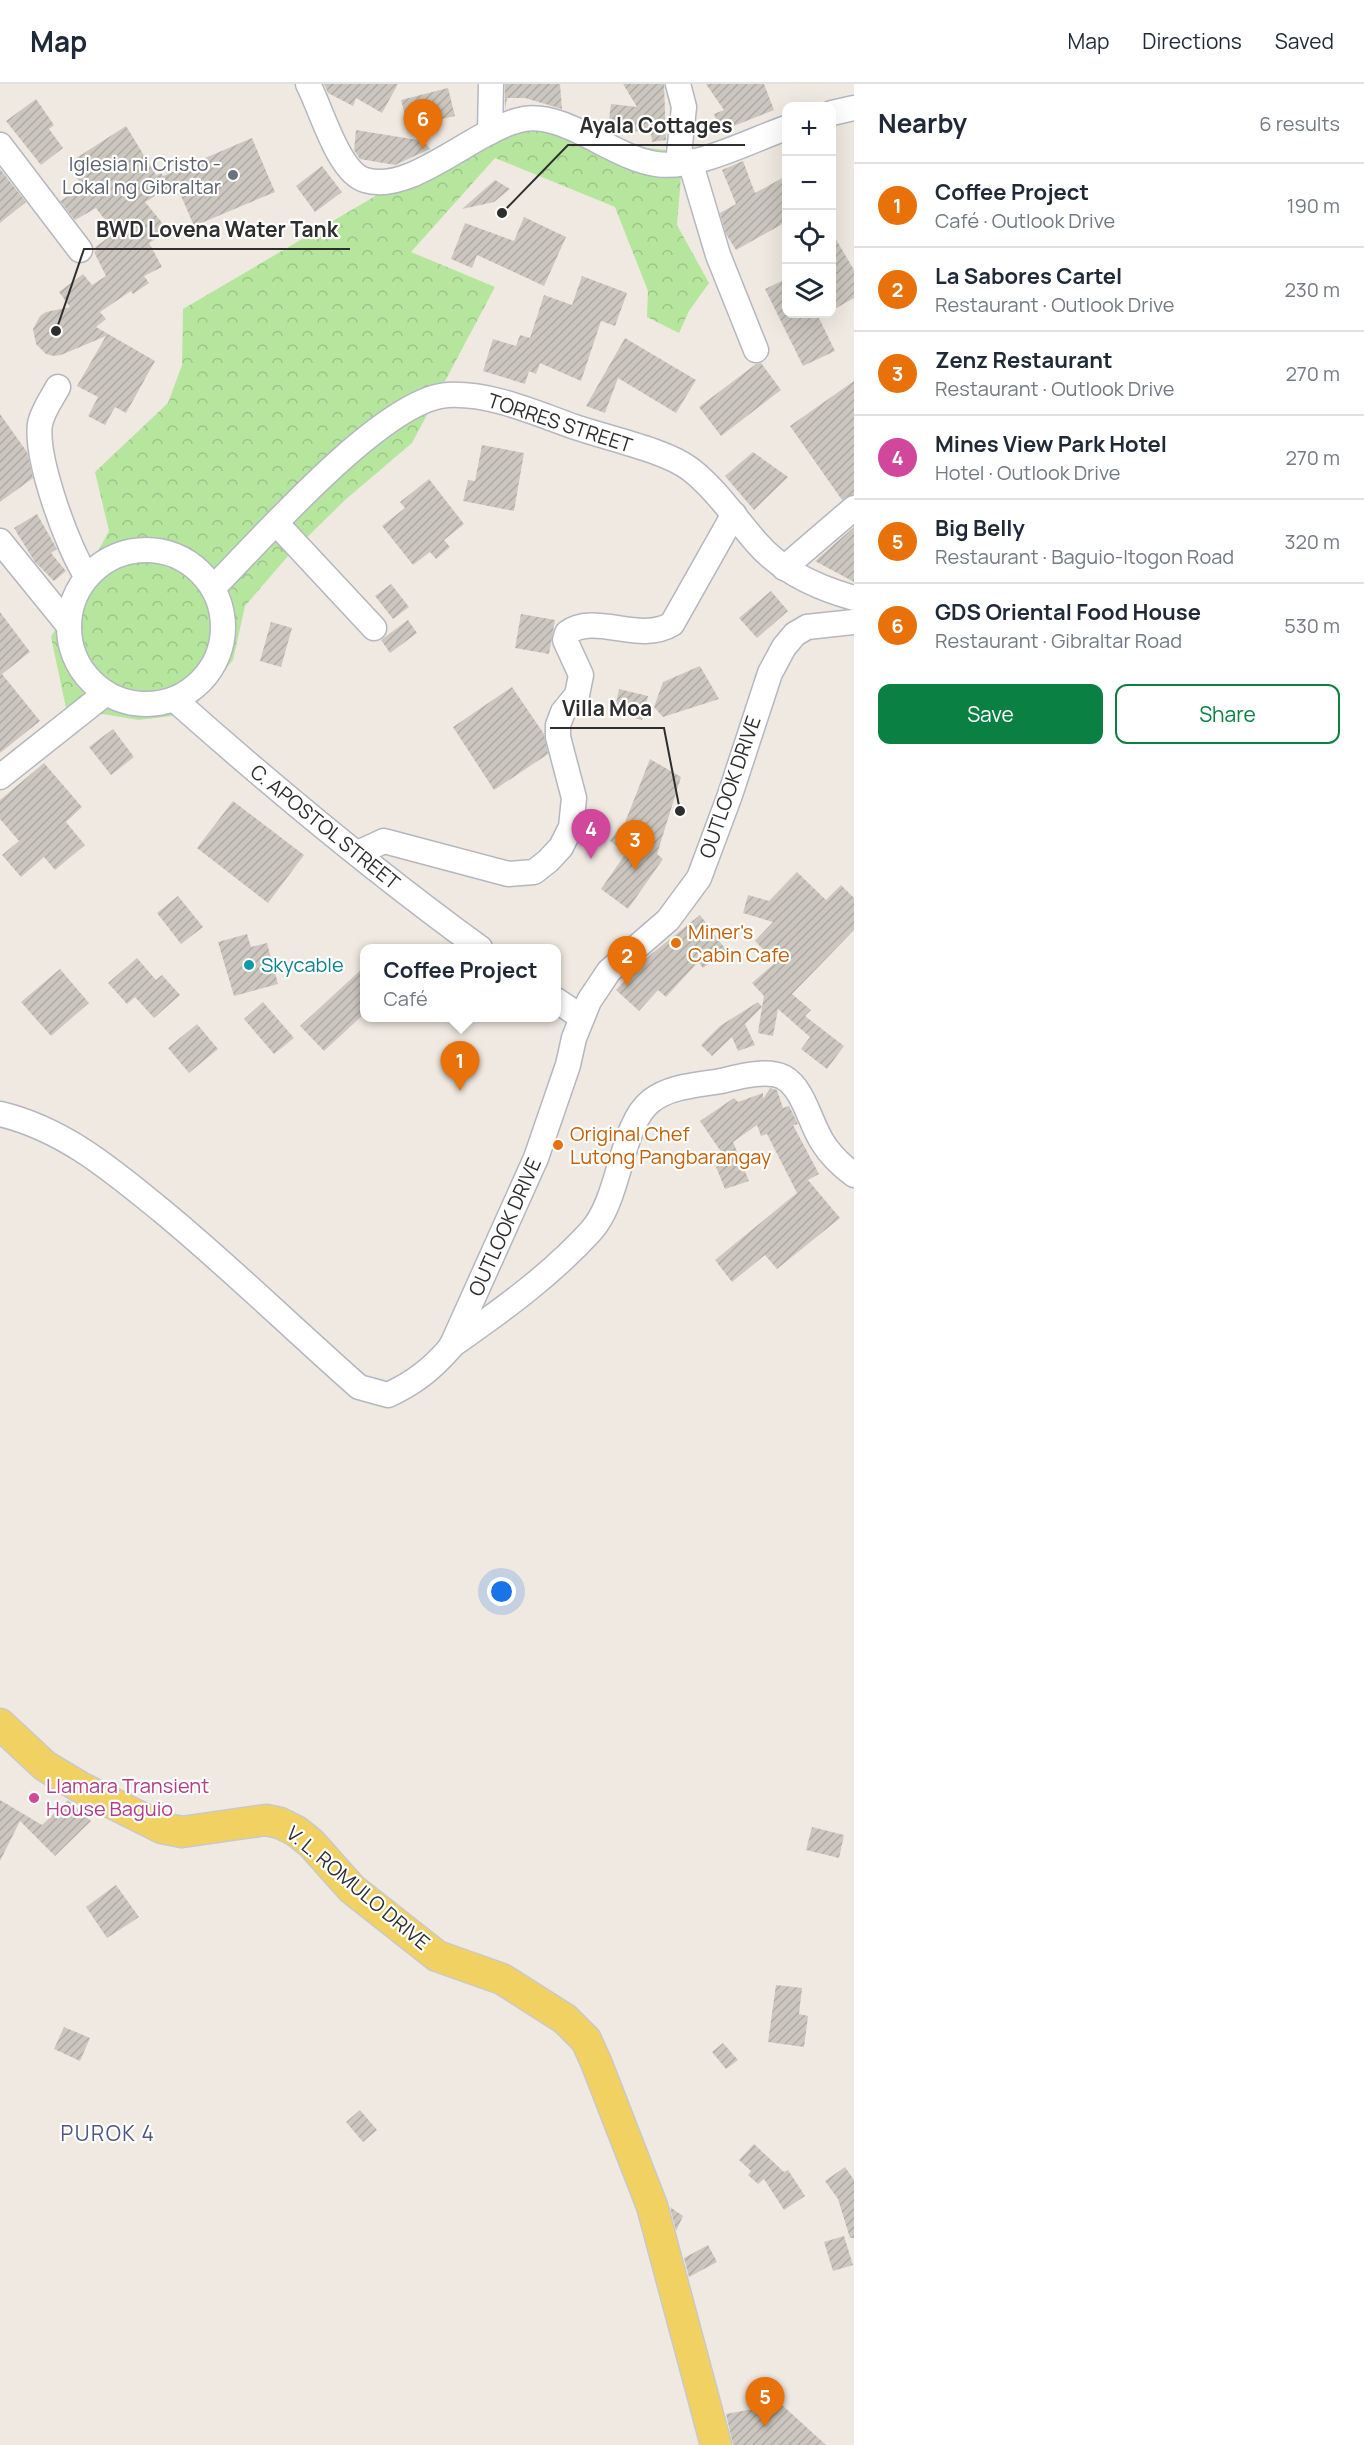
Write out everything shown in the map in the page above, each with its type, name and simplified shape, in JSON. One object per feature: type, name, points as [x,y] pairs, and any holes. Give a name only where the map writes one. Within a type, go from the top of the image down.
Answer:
[{"type":"main road","name":"V. L. ROMULO DRIVE","points":[[0,1724],[45,1766],[80,1787],[162,1828],[182,1832],[266,1820],[296,1831],[311,1843],[352,1889],[437,1956],[502,1979],[565,2019],[586,2040],[652,2206],[716,2445]]},
{"type":"street","points":[[308,84],[340,155],[363,180],[394,181],[490,132],[523,120],[545,119],[637,159],[654,164],[684,163],[782,129]]},
{"type":"street","points":[[490,132],[491,84]]},
{"type":"street","points":[[678,84],[684,107],[684,163],[756,351]]},
{"type":"street","points":[[836,112],[854,108]]},
{"type":"street","points":[[0,145],[80,250]]},
{"type":"street","points":[[58,387],[41,422],[40,437],[62,523],[75,560],[87,577]]},
{"type":"street","name":"TORRES STREET","points":[[213,588],[373,432],[408,410],[446,395],[504,402],[680,463],[706,484],[759,545],[784,567],[810,582],[854,598]]},
{"type":"street","points":[[784,567],[854,508]]},
{"type":"street","points":[[358,853],[384,841],[508,874],[534,872],[548,861],[561,847],[571,827],[574,798],[558,737],[558,725],[563,712],[577,695],[581,675],[565,639],[567,633],[584,625],[660,632],[672,624],[734,514]]},
{"type":"street","points":[[278,524],[374,628]]},
{"type":"street","points":[[0,541],[69,626]]},
{"type":"street","points":[[138,550],[167,553],[194,566],[213,588],[224,620],[220,653],[202,681],[175,699],[152,704],[128,702],[106,693],[87,676],[74,652],[69,626],[78,592],[87,577],[110,558],[138,550]]},
{"type":"street","name":"OUTLOOK DRIVE","points":[[0,1114],[55,1133],[123,1179],[208,1249],[359,1387],[388,1395],[418,1380],[451,1347],[536,1158],[568,1065],[581,1017],[589,1001],[609,971],[668,920],[699,878],[730,795],[770,673],[784,646],[795,634],[807,627],[854,622]]},
{"type":"street","points":[[0,777],[106,693]]},
{"type":"street","name":"C. APOSTOL STREET","points":[[175,699],[254,770],[475,944]]},
{"type":"street","points":[[561,1003],[581,1017]]},
{"type":"street","points":[[451,1347],[546,1275],[593,1229],[611,1198],[635,1124],[650,1102],[675,1089],[743,1076],[783,1077],[793,1086],[831,1155],[854,1175]]},
{"type":"green space","points":[[573,120],[640,147],[683,152],[677,225],[709,283],[689,311],[679,333],[647,317],[648,291],[615,207],[495,158],[411,252],[495,287],[412,443],[345,500],[288,556],[245,606],[233,660],[188,714],[139,720],[66,708],[51,637],[109,531],[95,472],[168,403],[182,365],[183,309],[372,198],[486,121]]},
{"type":"building","points":[[324,84],[398,84],[382,113],[356,98],[353,106],[328,93]]},
{"type":"building","points":[[505,84],[560,84],[562,109],[525,98],[507,98],[505,110]]},
{"type":"building","points":[[623,84],[664,84],[666,140],[652,142],[651,133],[608,128],[611,104],[637,107]]},
{"type":"building","points":[[706,84],[764,84],[774,110],[721,131],[714,114],[724,110]]},
{"type":"building","points":[[448,88],[455,116],[408,127],[401,100]]},
{"type":"building","points":[[36,99],[54,125],[49,129],[63,148],[41,165],[6,121]]},
{"type":"building","points":[[126,126],[156,175],[161,173],[163,176],[252,138],[275,192],[194,226],[176,184],[145,202],[169,231],[149,243],[162,267],[144,276],[149,283],[133,294],[131,291],[100,312],[106,319],[96,327],[155,361],[126,413],[115,407],[105,425],[88,416],[98,397],[77,386],[106,336],[54,356],[46,354],[36,344],[33,329],[40,316],[46,312],[70,307],[59,292],[83,274],[92,285],[106,276],[94,252],[97,250],[95,247],[115,233],[96,208],[75,220],[60,201],[83,187],[67,164]]},
{"type":"building","points":[[356,130],[424,141],[430,149],[395,165],[360,159],[354,150]]},
{"type":"building","points":[[743,161],[755,193],[782,178],[782,224],[736,250],[726,234],[720,213],[736,204],[722,170]]},
{"type":"building","points":[[322,166],[342,192],[315,212],[296,186]]},
{"type":"building","points":[[0,169],[26,202],[0,223]]},
{"type":"building","points":[[495,180],[510,189],[494,202],[462,209]]},
{"type":"building","points":[[524,217],[566,237],[544,286],[477,255],[472,268],[451,259],[465,223],[514,241]]},
{"type":"building","points":[[836,239],[854,270],[854,298],[836,308]]},
{"type":"building","points":[[582,276],[627,293],[615,326],[601,321],[581,381],[540,363],[536,374],[529,371],[525,384],[483,371],[493,339],[516,346],[520,335],[530,338],[544,295],[572,305]]},
{"type":"building","points":[[782,281],[782,318],[819,318],[835,351],[803,366],[765,289]]},
{"type":"building","points":[[625,338],[696,380],[676,413],[618,378],[605,413],[586,406]]},
{"type":"building","points":[[761,363],[781,390],[721,436],[699,407],[756,364]]},
{"type":"building","points":[[854,381],[854,494],[842,500],[790,426]]},
{"type":"building","points":[[0,414],[27,452],[33,478],[0,502]]},
{"type":"building","points":[[482,445],[524,453],[514,511],[463,501],[468,480],[475,481]]},
{"type":"building","points":[[753,452],[788,477],[754,510],[725,476]]},
{"type":"building","points":[[429,479],[464,524],[444,540],[450,547],[436,559],[430,552],[413,565],[382,526],[405,508],[400,502]]},
{"type":"building","points":[[37,514],[57,549],[51,553],[66,571],[54,581],[35,562],[14,528]]},
{"type":"building","points":[[854,527],[854,582],[815,561]]},
{"type":"building","points":[[391,584],[409,607],[393,619],[375,596]]},
{"type":"building","points":[[771,591],[788,611],[757,638],[739,618]]},
{"type":"building","points":[[0,612],[30,652],[2,674],[40,721],[0,753]]},
{"type":"building","points":[[521,614],[555,620],[549,654],[515,648]]},
{"type":"building","points":[[408,620],[417,633],[390,653],[381,640]]},
{"type":"building","points":[[271,622],[292,628],[281,667],[260,661]]},
{"type":"building","points":[[700,666],[719,699],[663,717],[654,707],[663,682]]},
{"type":"building","points":[[512,687],[544,734],[548,754],[494,790],[453,727]]},
{"type":"building","points":[[619,689],[648,696],[642,720],[614,713]]},
{"type":"building","points":[[113,729],[134,757],[111,775],[89,747]]},
{"type":"building","points":[[650,759],[681,777],[657,854],[663,859],[628,909],[601,889],[626,853],[610,841],[619,828],[622,830]]},
{"type":"building","points":[[44,763],[82,807],[66,822],[85,845],[55,870],[44,857],[21,877],[2,855],[19,841],[0,819],[0,800]]},
{"type":"building","points":[[233,801],[304,855],[268,903],[197,848]]},
{"type":"building","points":[[797,872],[826,900],[841,885],[854,898],[854,930],[792,994],[811,1010],[805,1016],[844,1046],[827,1069],[801,1049],[810,1037],[778,1009],[773,1036],[758,1033],[764,996],[752,983],[776,962],[755,941],[773,922],[743,913],[748,895],[769,901]]},
{"type":"building","points":[[178,896],[203,927],[181,944],[157,913]]},
{"type":"building","points":[[700,915],[726,950],[703,968],[698,962],[666,997],[658,990],[639,1011],[616,990],[650,955]]},
{"type":"building","name":"Skycable","points":[[247,934],[251,947],[267,943],[278,984],[234,996],[218,942]]},
{"type":"building","points":[[137,958],[156,980],[162,975],[180,995],[154,1018],[135,997],[127,1004],[108,983]]},
{"type":"building","points":[[60,969],[89,1003],[51,1036],[21,1002]]},
{"type":"building","points":[[360,971],[360,1018],[324,1051],[300,1026]]},
{"type":"building","points":[[263,1002],[294,1038],[274,1054],[244,1019]]},
{"type":"building","points":[[758,1002],[762,1007],[745,1024],[755,1045],[738,1051],[732,1037],[712,1056],[701,1045],[720,1026]]},
{"type":"building","points":[[197,1024],[218,1049],[189,1073],[168,1048]]},
{"type":"building","points":[[770,1088],[777,1090],[783,1108],[789,1106],[798,1124],[793,1125],[819,1174],[808,1180],[840,1218],[777,1269],[765,1255],[732,1282],[715,1260],[797,1193],[767,1134],[761,1136],[757,1125],[733,1142],[749,1181],[725,1189],[716,1167],[728,1162],[700,1121],[734,1098],[738,1102],[763,1093],[763,1099]]},
{"type":"building","points":[[0,1800],[42,1825],[68,1800],[91,1821],[55,1856],[20,1821],[0,1861]]},
{"type":"building","points":[[812,1827],[844,1835],[839,1858],[806,1850]]},
{"type":"building","points":[[116,1885],[139,1917],[107,1938],[86,1907]]},
{"type":"building","points":[[776,1985],[802,1988],[799,2014],[808,2016],[804,2047],[768,2042]]},
{"type":"building","points":[[64,2027],[90,2038],[80,2061],[54,2049]]},
{"type":"building","points":[[723,2043],[738,2060],[726,2069],[712,2052]]},
{"type":"building","points":[[360,2110],[377,2130],[363,2142],[346,2122]]},
{"type":"building","points":[[754,2144],[784,2172],[788,2170],[805,2196],[784,2210],[764,2179],[758,2184],[748,2175],[751,2171],[739,2160]]},
{"type":"building","points":[[845,2167],[854,2180],[854,2238],[850,2238],[838,2199],[825,2181]]},
{"type":"building","points":[[670,2207],[683,2216],[676,2231]]},
{"type":"building","points":[[844,2236],[853,2265],[833,2271],[824,2242]]},
{"type":"building","points":[[708,2245],[717,2262],[689,2277],[684,2258]]},
{"type":"building","points":[[781,2404],[826,2445],[733,2445],[726,2414]]},
{"type":"place","name":"GDS Oriental Food House","points":[[423,149]]},
{"type":"place","name":"Iglesia ni Cristo - Lokal ng Gibraltar","points":[[233,175]]},
{"type":"place","name":"Ayala Cottages","points":[[502,213]]},
{"type":"place","name":"BWD Lovena Water Tank","points":[[56,331]]},
{"type":"place","name":"Villa Moa","points":[[680,811]]},
{"type":"place","name":"Mines View Park Hotel","points":[[591,859]]},
{"type":"place","name":"Zenz Restaurant","points":[[635,870]]},
{"type":"place","name":"Miner's Cabin Cafe","points":[[676,943]]},
{"type":"place","name":"Skycable","points":[[249,965]]},
{"type":"place","name":"La Sabores Cartel","points":[[627,986]]},
{"type":"place","name":"Coffee Project","points":[[460,1091]]},
{"type":"place","name":"Original Chef Lutong Pangbarangay","points":[[558,1145]]},
{"type":"place","name":"Llamara Transient House Baguio","points":[[34,1798]]},
{"type":"place","name":"Big Belly","points":[[765,2427]]},
{"type":"district","name":"PUROK 4","points":[[108,2134]]}]
